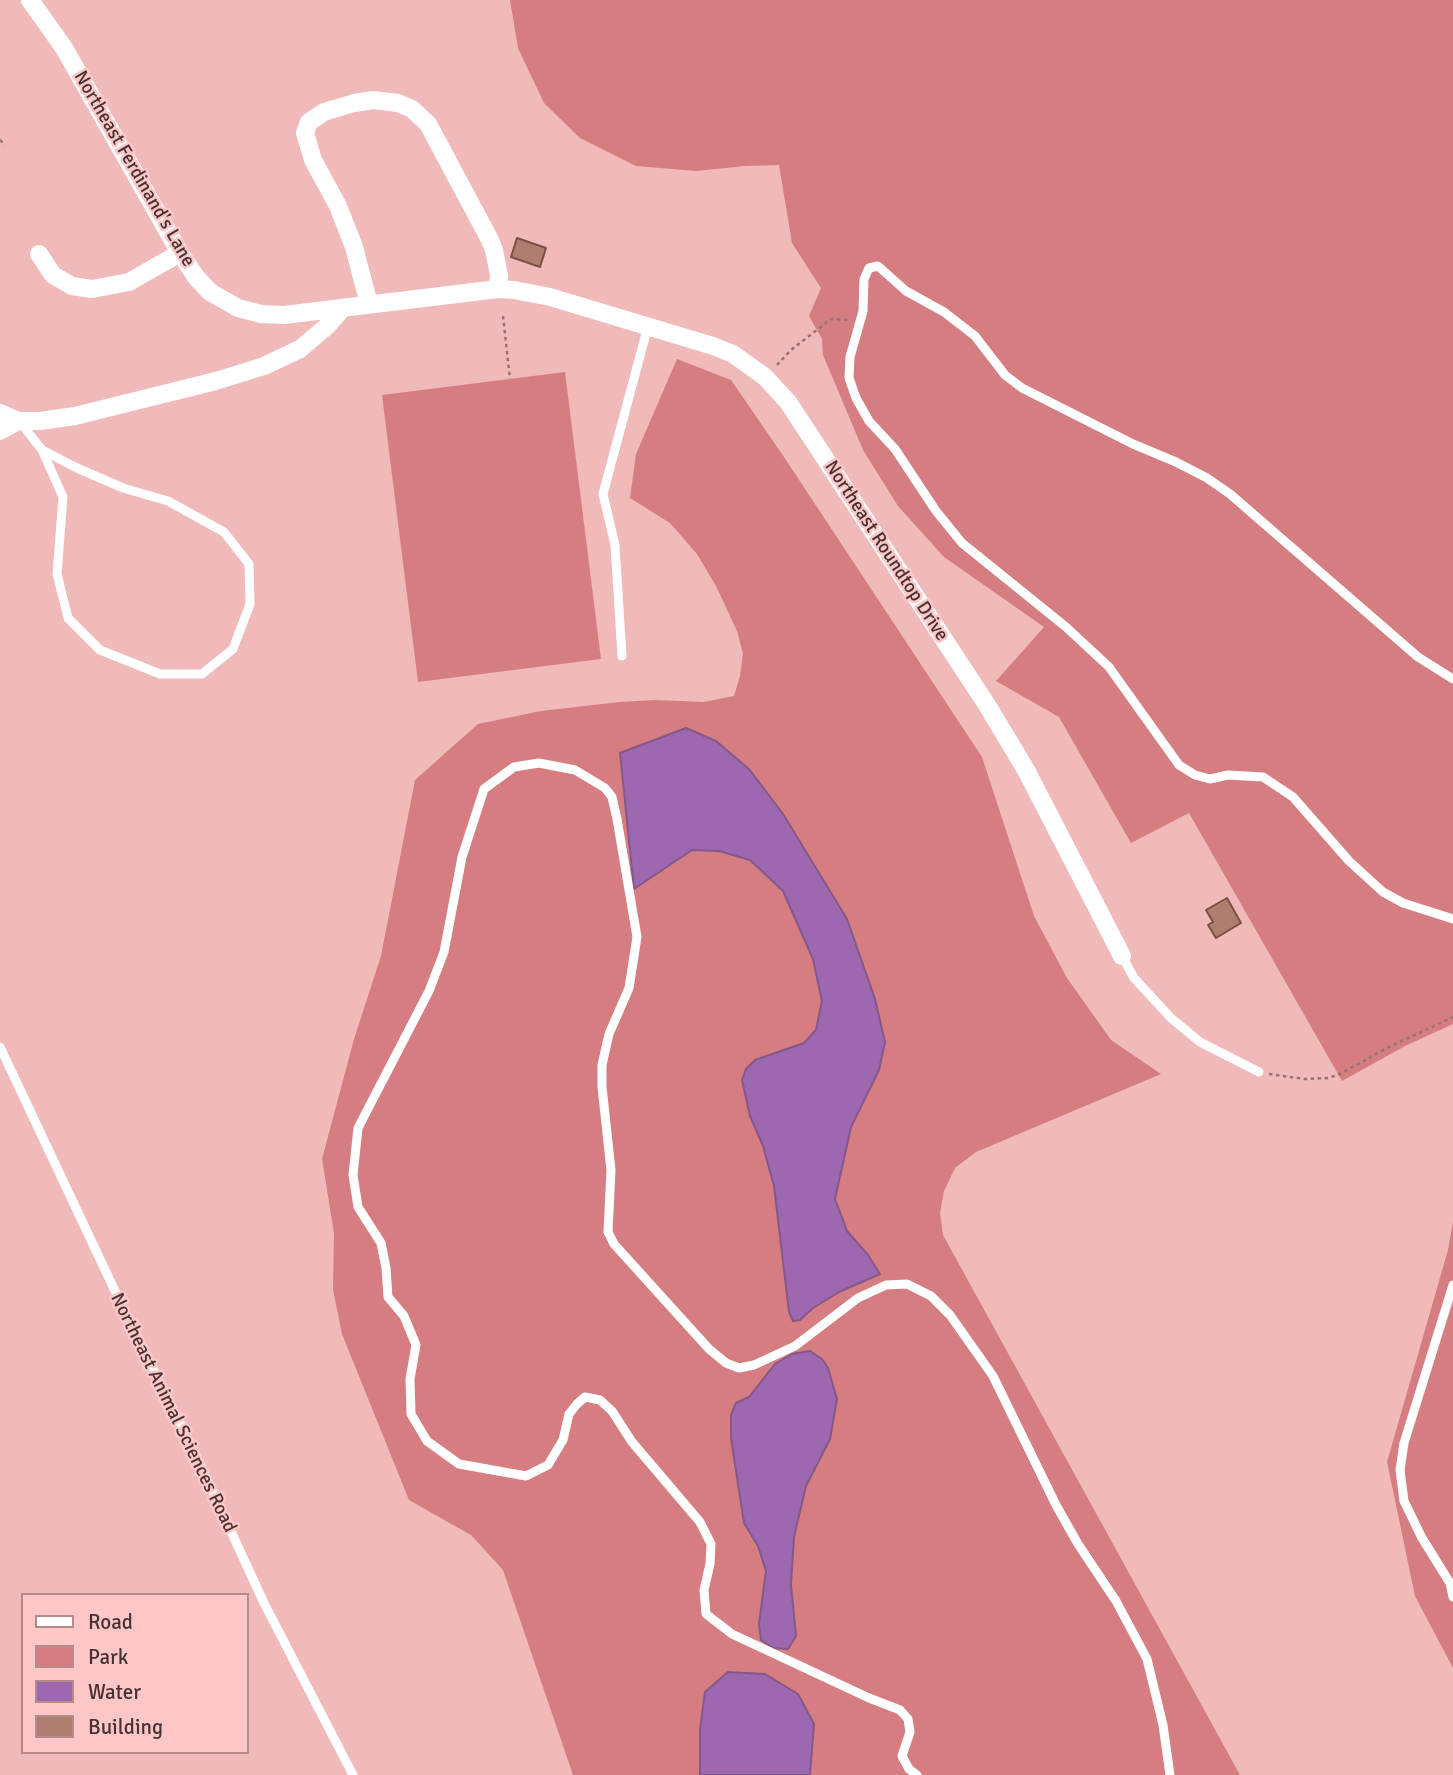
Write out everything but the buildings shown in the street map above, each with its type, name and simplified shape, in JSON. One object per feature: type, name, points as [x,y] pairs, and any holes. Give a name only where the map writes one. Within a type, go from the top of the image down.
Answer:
[{"type":"street","name":"Northeast Ferdinand's Lane","points":[[30,0],[64,48],[180,253],[210,292],[238,308],[261,314],[284,315],[342,309]]},
{"type":"street","points":[[369,304],[354,247],[338,206],[306,142],[305,133],[309,122],[331,109],[373,100],[398,103],[421,118],[433,133],[494,250],[499,275],[498,289]]},
{"type":"street","points":[[39,254],[52,275],[72,286],[92,289],[129,282],[180,253]]},
{"type":"street","name":"Northeast Roundtop Drive","points":[[342,309],[498,289],[550,297],[733,354],[765,377],[788,402],[987,705],[1026,770],[1122,956]]},
{"type":"street","points":[[0,413],[19,421],[75,416],[216,382],[288,356],[310,342],[342,309]]},
{"type":"street","points":[[0,431],[19,421]]},
{"type":"lane","points":[[1453,679],[1418,657],[1230,494],[1177,462],[1133,444],[1022,388],[1005,375],[975,335],[944,312],[906,291],[878,266],[869,268],[864,279],[863,311],[850,357],[849,378],[869,421],[895,449],[936,511],[962,543],[1066,627],[1109,667],[1179,765],[1195,775],[1210,779],[1228,775],[1263,777],[1293,797],[1357,870],[1383,892],[1404,903],[1453,919]]},
{"type":"lane","points":[[622,656],[615,545],[603,494],[648,326]]},
{"type":"lane","points":[[19,421],[42,450],[63,497],[57,575],[68,618],[100,650],[160,674],[202,674],[233,649],[250,604],[248,565],[224,532],[168,501],[123,488],[42,450]]},
{"type":"lane","points":[[917,1775],[909,1769],[902,1756],[910,1732],[908,1719],[900,1710],[732,1634],[706,1614],[704,1590],[711,1544],[700,1522],[632,1442],[612,1411],[600,1400],[586,1397],[577,1404],[569,1415],[563,1440],[548,1465],[526,1476],[460,1464],[427,1441],[411,1415],[410,1379],[416,1345],[404,1316],[388,1297],[381,1243],[358,1207],[353,1175],[358,1128],[429,991],[444,952],[461,856],[484,789],[514,767],[539,763],[575,770],[605,788],[612,797],[617,819],[637,937],[629,988],[609,1034],[602,1065],[611,1170],[608,1233],[614,1244],[709,1349],[726,1363],[739,1368],[754,1365],[795,1346],[858,1298],[886,1285],[907,1284],[931,1296],[950,1314],[993,1376],[1056,1505],[1116,1601],[1147,1659],[1163,1725],[1170,1775]]},
{"type":"lane","name":"Northeast Roundtop Drive","points":[[1122,956],[1141,987],[1171,1018],[1200,1042],[1259,1072]]},
{"type":"lane","name":"Northeast Animal Sciences Road","points":[[0,1047],[264,1602],[353,1775]]},
{"type":"lane","points":[[1453,1285],[1404,1443],[1400,1470],[1404,1501],[1422,1538],[1450,1583],[1453,1597]]},
{"type":"path","points":[[0,140],[5,145]]},
{"type":"path","points":[[503,316],[510,379]]},
{"type":"path","points":[[765,377],[791,350],[831,319],[844,318],[860,326]]},
{"type":"path","points":[[1259,1072],[1304,1079],[1328,1078],[1453,1017]]},
{"type":"green space","points":[[510,0],[1453,0],[1453,1024],[1405,1046],[1342,1081],[1189,813],[1131,843],[1059,717],[996,681],[1044,627],[944,557],[898,506],[863,450],[823,355],[822,339],[809,316],[821,288],[792,243],[779,165],[696,171],[636,166],[580,138],[544,103],[518,48]]},
{"type":"green space","points":[[677,359],[731,380],[784,457],[982,757],[1034,916],[1067,978],[1111,1040],[1161,1074],[976,1152],[955,1168],[944,1191],[940,1213],[943,1235],[1240,1775],[573,1775],[503,1570],[471,1535],[409,1500],[342,1334],[333,1290],[334,1233],[322,1159],[354,1039],[381,956],[415,780],[478,724],[541,711],[620,702],[704,702],[734,696],[743,654],[737,631],[716,586],[697,554],[670,523],[630,498],[636,454]]},
{"type":"green space","points":[[565,372],[601,659],[418,682],[382,395]]},
{"type":"green space","points":[[1453,1222],[1453,1668],[1415,1596],[1387,1462],[1448,1250]]},
{"type":"water","points":[[686,728],[716,741],[749,769],[783,814],[847,919],[875,999],[885,1042],[879,1070],[851,1127],[835,1199],[847,1231],[880,1274],[839,1292],[813,1308],[800,1320],[793,1321],[789,1312],[774,1186],[763,1146],[750,1116],[742,1080],[746,1069],[755,1060],[804,1043],[816,1030],[822,1001],[813,959],[783,891],[750,860],[719,851],[692,850],[634,889],[620,753]]},
{"type":"water","points":[[810,1351],[822,1359],[828,1368],[837,1399],[830,1439],[806,1486],[794,1537],[791,1585],[796,1636],[788,1649],[773,1648],[761,1640],[759,1624],[766,1571],[758,1546],[744,1523],[731,1438],[731,1415],[736,1403],[749,1397],[775,1364],[792,1354]]},
{"type":"water","points":[[728,1672],[765,1674],[798,1694],[814,1724],[810,1775],[700,1775],[700,1730],[705,1692]]}]
